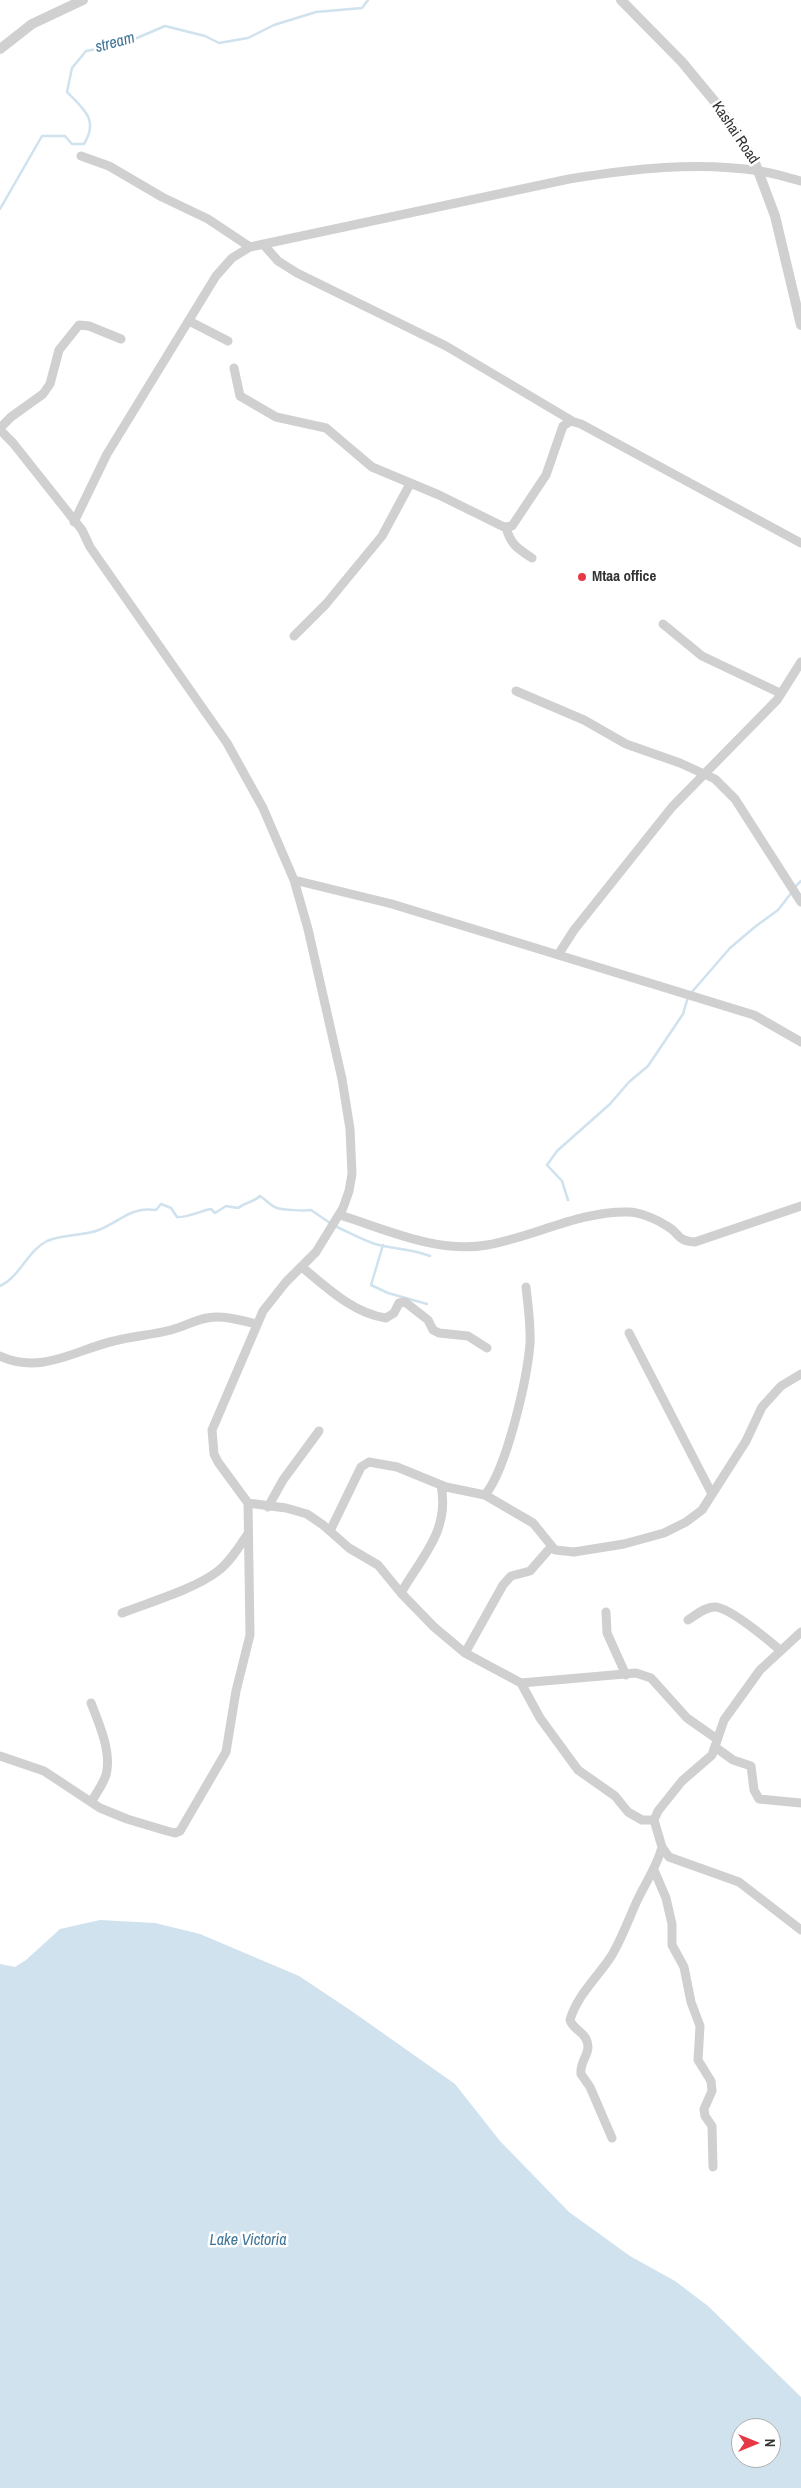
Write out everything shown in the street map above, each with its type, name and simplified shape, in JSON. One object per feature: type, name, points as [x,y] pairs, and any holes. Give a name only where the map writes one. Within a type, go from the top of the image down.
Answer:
[{"type":"street","points":[[0,49],[32,24],[83,0]]},
{"type":"street","name":"Kashai Road","points":[[621,0],[682,62],[720,108],[760,171],[775,216],[801,325]]},
{"type":"street","points":[[81,156],[109,166],[162,197],[208,220],[250,247]]},
{"type":"street","points":[[74,522],[107,454],[223,266],[238,253],[250,247],[588,176],[665,166],[760,171],[801,181]]},
{"type":"street","points":[[262,244],[278,261],[297,273],[440,342],[574,422],[581,424],[801,543]]},
{"type":"street","points":[[189,321],[228,341]]},
{"type":"street","points":[[0,1756],[44,1771],[91,1802],[127,1820],[175,1833],[184,1825],[226,1752],[236,1691],[250,1635],[248,1503],[224,1472],[214,1454],[212,1430],[256,1324],[276,1294],[316,1252],[340,1215],[349,1191],[352,1174],[350,1129],[340,1070],[308,929],[294,880],[263,808],[239,763],[74,522],[0,429],[12,417],[43,394],[50,384],[59,350],[79,325],[89,326],[120,339]]},
{"type":"street","points":[[234,368],[238,393],[248,403],[276,417],[326,428],[372,467],[506,527],[512,526],[546,476],[563,426],[574,422]]},
{"type":"street","points":[[294,636],[326,604],[382,536],[410,484]]},
{"type":"street","points":[[506,527],[508,539],[512,545],[532,558]]},
{"type":"street","points":[[663,624],[702,656],[780,693]]},
{"type":"street","points":[[558,955],[574,930],[666,815],[703,773],[752,727],[780,693],[801,662]]},
{"type":"street","points":[[516,691],[584,720],[626,744],[703,773],[724,786],[735,799],[801,902]]},
{"type":"street","points":[[294,880],[392,904],[754,1015],[801,1042]]},
{"type":"street","points":[[340,1215],[411,1237],[463,1247],[509,1240],[541,1228],[628,1212],[642,1214],[667,1226],[684,1241],[695,1242],[801,1206]]},
{"type":"street","points":[[302,1267],[345,1300],[367,1313],[386,1318],[394,1313],[399,1302],[405,1302],[428,1320],[433,1330],[438,1333],[463,1334],[487,1348]]},
{"type":"street","points":[[485,1495],[491,1488],[502,1464],[527,1364],[530,1330],[526,1287]]},
{"type":"street","points":[[0,1356],[14,1362],[52,1361],[74,1356],[114,1340],[171,1330],[205,1318],[226,1318],[256,1324]]},
{"type":"street","points":[[629,1333],[712,1494]]},
{"type":"street","points":[[330,1530],[361,1466],[369,1462],[397,1466],[442,1485],[485,1495],[533,1523],[551,1547],[562,1552],[574,1552],[650,1538],[693,1517],[702,1510],[746,1441],[762,1407],[781,1386],[801,1374]]},
{"type":"street","points":[[268,1507],[282,1480],[319,1431]]},
{"type":"street","points":[[401,1593],[440,1528],[444,1510],[442,1485]]},
{"type":"street","points":[[248,1503],[295,1509],[307,1514],[330,1530],[349,1548],[378,1565],[401,1593],[434,1627],[465,1654],[521,1684],[540,1718],[578,1770],[615,1796],[628,1812],[642,1820],[654,1820]]},
{"type":"street","points":[[122,1613],[170,1595],[213,1574],[228,1561],[247,1535]]},
{"type":"street","points":[[465,1654],[476,1630],[503,1585],[511,1576],[530,1571],[551,1547]]},
{"type":"street","points":[[688,1620],[709,1608],[723,1609],[780,1650]]},
{"type":"street","points":[[606,1612],[607,1634],[626,1674]]},
{"type":"street","points":[[801,1632],[760,1670],[724,1720],[708,1761],[682,1781],[658,1811],[654,1820],[662,1846],[669,1857],[679,1862],[713,1871],[739,1882],[801,1930]]},
{"type":"street","points":[[521,1684],[550,1679],[626,1674],[636,1674],[651,1678],[693,1724],[733,1760],[751,1766],[754,1790],[759,1799],[801,1803]]},
{"type":"street","points":[[91,1703],[100,1729],[107,1767],[101,1786],[91,1802]]},
{"type":"street","points":[[612,2138],[590,2087],[581,2074],[582,2062],[588,2052],[586,2038],[570,2020],[580,2000],[611,1957],[625,1932],[636,1902],[654,1870],[662,1846]]},
{"type":"street","points":[[654,1870],[666,1898],[672,1924],[672,1945],[684,1967],[691,2002],[700,2026],[698,2060],[711,2081],[712,2091],[704,2109],[705,2116],[712,2126],[713,2166]]},
{"type":"water","name":"Lake Victoria","points":[[100,1920],[155,1923],[200,1934],[299,1976],[353,2012],[455,2084],[500,2141],[569,2212],[630,2256],[675,2281],[708,2306],[801,2397],[801,2488],[0,2488],[0,1964],[15,1967],[26,1960],[60,1929]]},
{"type":"waterway","name":"stream","points":[[0,209],[42,136],[65,136],[72,144],[84,144],[88,136],[90,121],[88,115],[67,92],[72,68],[86,51],[123,44],[165,26],[205,36],[219,43],[248,38],[274,25],[316,12],[362,8],[368,0]]},
{"type":"waterway","points":[[795,887],[801,881]]},
{"type":"waterway","points":[[691,993],[730,948],[778,910],[792,892]]},
{"type":"waterway","points":[[568,1200],[562,1181],[547,1165],[557,1151],[610,1104],[629,1082],[648,1066],[683,1014],[688,997]]},
{"type":"waterway","points":[[0,1286],[13,1277],[34,1251],[47,1241],[59,1237],[96,1231],[139,1210],[156,1210],[161,1204],[171,1208],[177,1217],[181,1217],[211,1209],[215,1213],[226,1206],[238,1208],[260,1196],[277,1208],[311,1210],[330,1223]]},
{"type":"waterway","points":[[335,1226],[375,1244],[430,1256]]},
{"type":"waterway","points":[[383,1245],[371,1285],[388,1293],[427,1304]]},
{"type":"place","name":"Mtaa office","points":[[582,577]]}]
